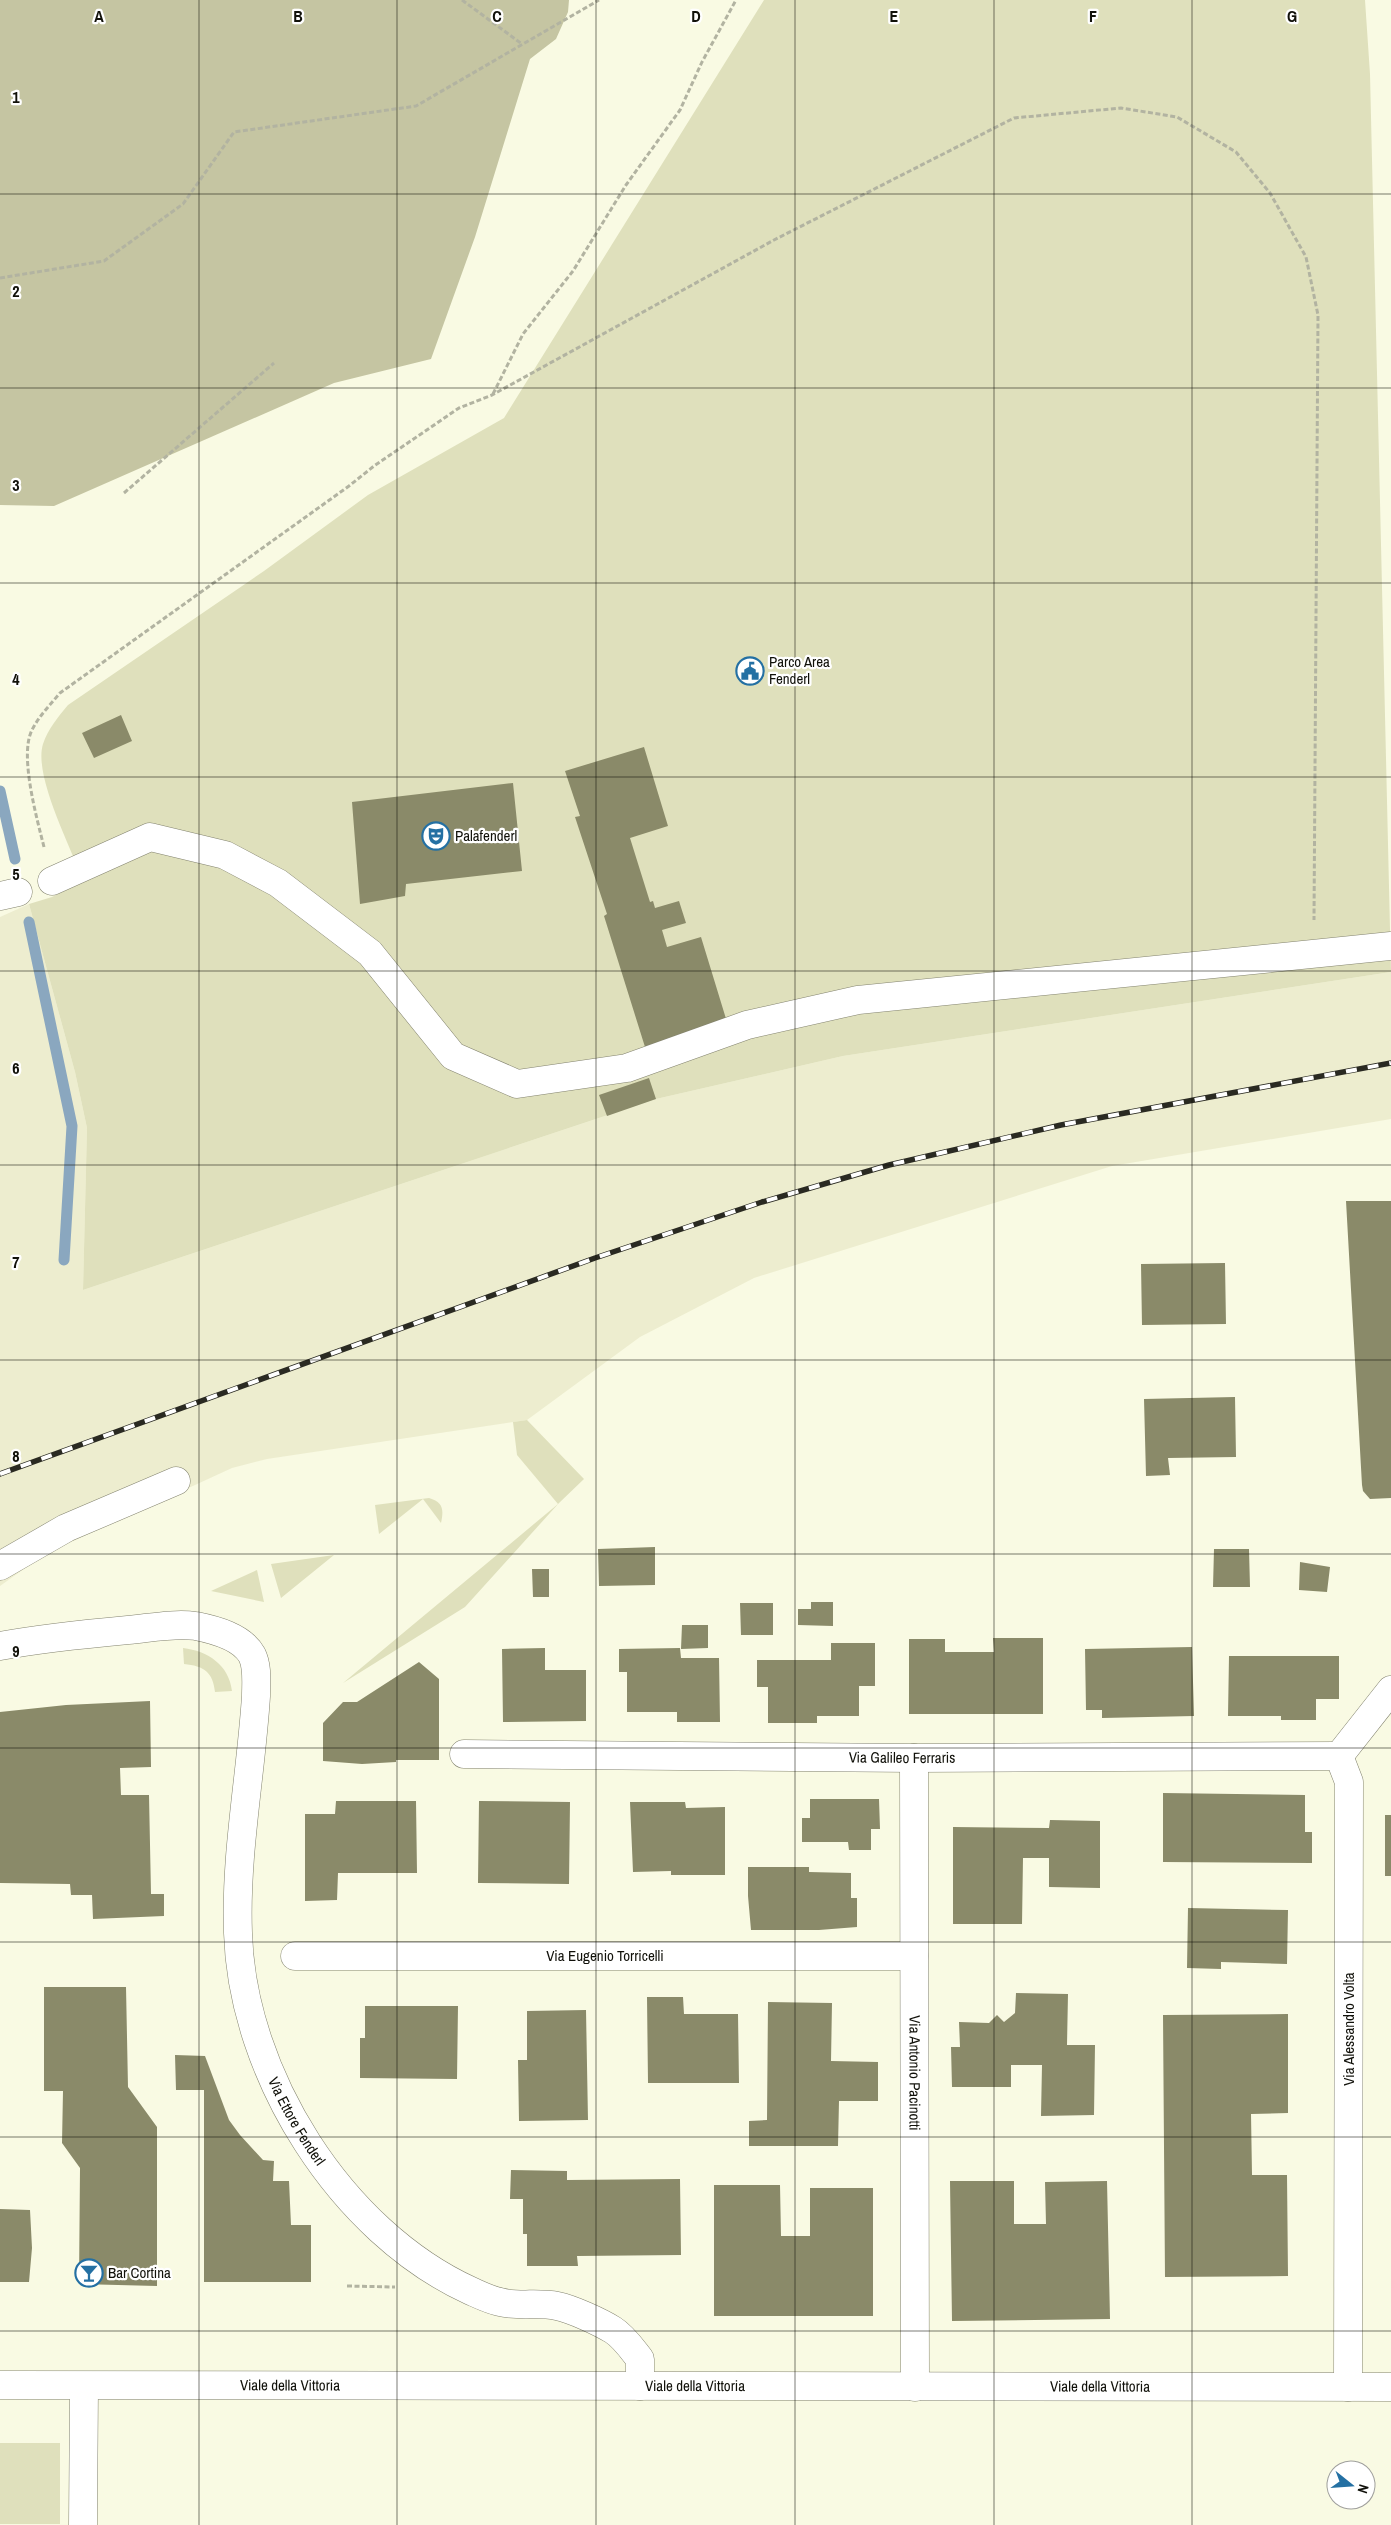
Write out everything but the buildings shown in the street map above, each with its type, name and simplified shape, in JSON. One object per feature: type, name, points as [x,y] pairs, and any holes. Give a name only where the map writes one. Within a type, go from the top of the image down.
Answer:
[{"type":"street","points":[[52,881],[150,837],[225,855],[278,883],[370,953],[453,1056],[517,1084],[627,1068],[747,1025],[858,1000],[1314,952],[1391,946]]},
{"type":"street","points":[[0,1566],[66,1528],[176,1481]]},
{"type":"street","name":"Via Ettore Fenderl","points":[[0,1646],[42,1638],[170,1626],[195,1626],[231,1637],[244,1645],[252,1656],[256,1671],[255,1714],[238,1878],[238,1934],[243,1982],[251,2024],[266,2063],[286,2106],[304,2137],[351,2200],[384,2234],[414,2259],[472,2292],[500,2302],[557,2306],[614,2331],[640,2359],[640,2386]]},
{"type":"street","points":[[1339,1756],[1391,1690]]},
{"type":"street","name":"Via Galileo Ferraris","points":[[464,1754],[914,1758],[1339,1756]]},
{"type":"street","name":"Via Alessandro Volta","points":[[1339,1756],[1349,1782],[1348,2387]]},
{"type":"street","name":"Via Antonio Pacinotti","points":[[914,1758],[915,2387]]},
{"type":"street","name":"Via Eugenio Torricelli","points":[[295,1956],[914,1956]]},
{"type":"street","name":"Viale della Vittoria","points":[[0,2385],[1391,2387]]},
{"type":"street","points":[[83,2525],[84,2386]]},
{"type":"path","points":[[462,0],[522,44]]},
{"type":"path","points":[[0,278],[104,262],[183,204],[234,132],[416,106],[599,0]]},
{"type":"path","points":[[492,395],[523,334],[573,271],[626,185],[680,110],[702,62],[736,0]]},
{"type":"path","points":[[52,881],[26,755],[31,731],[44,711],[60,693],[349,486],[374,466],[459,408],[492,395],[774,240],[1014,118],[1120,108],[1177,118],[1236,152],[1270,193],[1306,257],[1318,315],[1314,952]]},
{"type":"path","points":[[124,493],[274,362]]},
{"type":"path","points":[[347,2286],[398,2287]]},
{"type":"shaded area","points":[[0,0],[569,0],[568,12],[556,39],[530,59],[475,237],[431,359],[334,383],[54,506],[0,505]]},
{"type":"shaded area","name":"Parco Area Fenderl","points":[[764,0],[1365,0],[1370,74],[1391,972],[843,1056],[656,1099],[83,1290],[87,1128],[75,1072],[29,904],[52,897],[83,881],[55,812],[43,774],[41,758],[43,744],[48,733],[68,705],[264,571],[368,495],[504,418]]},
{"type":"shaded area","points":[[29,904],[75,1072],[87,1128],[83,1290],[656,1099],[843,1056],[1391,972],[1391,1119],[1112,1166],[754,1278],[640,1337],[527,1420],[267,1459],[232,1468],[45,1554],[0,1586],[0,917]]},
{"type":"shaded area","points":[[527,1420],[584,1479],[559,1503],[465,1607],[343,1683],[558,1504],[517,1455],[513,1422]]},
{"type":"shaded area","points":[[429,1498],[440,1504],[442,1510],[441,1523],[423,1499],[379,1534],[375,1505]]},
{"type":"shaded area","points":[[334,1555],[281,1598],[271,1564]]},
{"type":"shaded area","points":[[257,1570],[264,1602],[211,1591]]},
{"type":"shaded area","points":[[183,1648],[201,1652],[216,1661],[227,1674],[232,1691],[215,1692],[212,1679],[206,1671],[197,1666],[184,1664]]},
{"type":"shaded area","points":[[0,2443],[60,2443],[60,2524],[0,2524]]},
{"type":"waterway","points":[[0,791],[15,859]]},
{"type":"waterway","points":[[29,922],[72,1126],[64,1260]]},
{"type":"railway","points":[[0,1474],[595,1258],[762,1202],[889,1165],[1061,1125],[1391,1063]]},
{"type":"place","name":"Parco Area Fenderl","points":[[750,671]]},
{"type":"place","name":"Palafenderl","points":[[436,836]]},
{"type":"place","name":"Bar Cortina","points":[[89,2273]]}]
